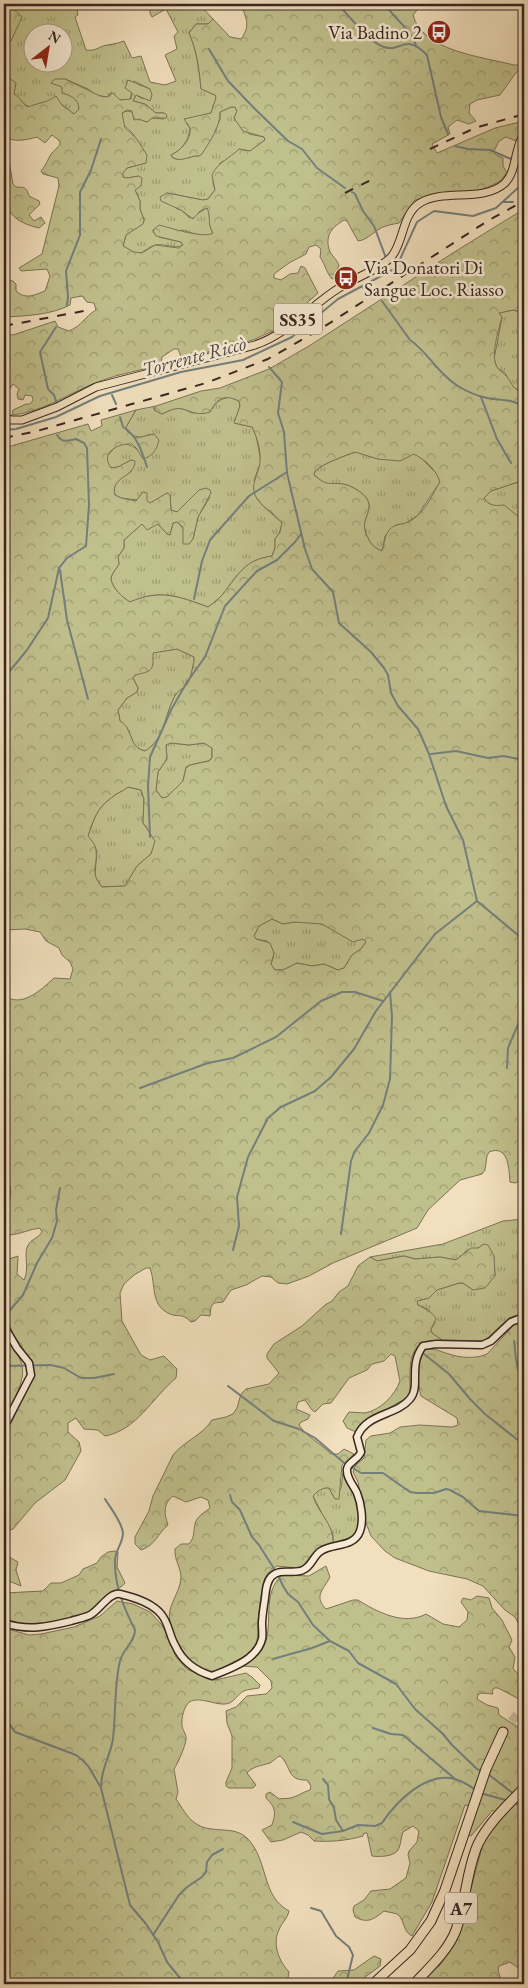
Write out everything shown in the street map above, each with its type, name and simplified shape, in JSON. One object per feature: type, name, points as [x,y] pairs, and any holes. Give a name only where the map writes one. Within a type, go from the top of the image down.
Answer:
[{"type":"highway","name":"A7","points":[[373,1984],[402,1959],[425,1931],[442,1900],[486,1769],[503,1732]]},
{"type":"highway","name":"A7","points":[[414,1984],[439,1957],[453,1936],[477,1847],[492,1823],[524,1788]]},
{"type":"main road","name":"SS35","points":[[4,417],[11,420],[22,420],[57,407],[96,387],[255,346],[271,339],[287,329],[325,297],[388,260],[400,243],[411,212],[421,203],[438,198],[482,192],[501,186],[509,177],[517,147],[524,134]]},
{"type":"street","points":[[4,1623],[17,1628],[49,1627],[90,1615],[100,1609],[112,1596],[118,1594],[150,1605],[161,1613],[168,1624],[175,1646],[186,1661],[199,1671],[212,1676],[250,1658],[257,1650],[263,1638],[263,1610],[268,1582],[273,1575],[278,1571],[298,1572],[307,1568],[322,1551],[347,1543],[360,1531],[359,1499],[347,1470],[348,1465],[357,1459],[361,1452],[357,1437],[361,1428],[368,1422],[407,1402],[413,1396],[415,1387],[414,1366],[417,1354],[423,1346],[436,1344],[482,1345],[491,1341],[511,1322],[524,1317]]},
{"type":"street","points":[[4,1326],[17,1348],[29,1363],[31,1375],[4,1428]]},
{"type":"green space","points":[[4,4],[11,4],[11,7],[22,17],[11,41],[4,41]]},
{"type":"green space","points":[[11,4],[76,4],[78,15],[75,17],[86,50],[93,50],[124,41],[132,58],[141,56],[150,82],[165,85],[176,81],[165,55],[177,49],[174,36],[178,32],[166,9],[152,17],[150,4],[199,4],[213,19],[208,24],[196,24],[189,33],[196,53],[201,89],[215,95],[216,98],[211,113],[186,123],[190,128],[186,140],[182,147],[171,155],[173,158],[180,159],[199,156],[220,120],[220,112],[231,107],[235,107],[237,111],[234,118],[249,134],[264,137],[265,140],[250,151],[239,149],[231,157],[220,163],[213,183],[215,190],[208,199],[203,200],[167,193],[177,209],[190,218],[207,208],[213,234],[202,236],[182,230],[159,237],[181,242],[183,245],[176,247],[156,245],[138,253],[129,251],[123,246],[126,235],[142,224],[144,220],[140,209],[140,201],[135,190],[139,176],[127,178],[123,177],[122,173],[127,168],[146,163],[134,135],[123,124],[122,113],[132,112],[147,122],[152,118],[164,119],[164,113],[156,113],[145,104],[133,101],[136,95],[143,99],[150,89],[134,81],[130,100],[120,100],[111,93],[107,97],[96,95],[88,89],[65,79],[62,93],[71,95],[79,103],[79,109],[74,114],[55,102],[46,102],[29,107],[15,94],[4,74],[4,41],[11,41]]},
{"type":"green space","points":[[241,4],[434,4],[418,9],[413,15],[419,27],[428,37],[441,45],[471,55],[514,65],[524,65],[500,95],[477,100],[470,104],[469,113],[476,121],[469,124],[457,120],[448,127],[450,134],[432,144],[437,153],[495,128],[524,121],[524,127],[516,141],[506,137],[499,141],[494,151],[496,155],[503,158],[503,166],[507,173],[499,182],[481,190],[431,195],[415,200],[399,223],[383,227],[362,240],[358,241],[347,221],[344,220],[333,228],[328,239],[330,251],[339,266],[335,273],[336,277],[332,279],[330,276],[320,257],[321,249],[316,245],[309,247],[306,254],[274,274],[274,278],[281,280],[290,274],[298,273],[301,266],[305,268],[318,293],[279,328],[253,340],[182,359],[178,349],[174,349],[162,357],[161,365],[122,374],[89,385],[46,406],[12,415],[13,410],[30,404],[33,400],[32,396],[25,395],[23,400],[18,399],[19,389],[13,384],[4,397],[4,334],[13,335],[55,321],[58,327],[69,331],[96,310],[94,303],[87,302],[82,296],[71,298],[70,305],[55,311],[4,317],[4,280],[13,281],[16,284],[16,291],[30,296],[45,291],[50,276],[47,269],[21,271],[19,268],[42,254],[59,186],[58,178],[43,174],[41,171],[60,142],[52,135],[45,143],[37,137],[15,140],[4,136],[4,74],[16,83],[14,94],[28,107],[46,102],[56,96],[62,105],[74,114],[79,109],[76,100],[62,93],[62,87],[51,83],[55,79],[65,79],[100,96],[107,97],[113,93],[120,100],[131,99],[132,93],[125,88],[128,80],[150,89],[152,95],[150,101],[136,95],[133,101],[145,104],[156,113],[164,113],[167,115],[166,118],[152,118],[147,122],[139,119],[134,120],[132,111],[127,110],[122,113],[125,128],[136,138],[147,155],[146,163],[127,168],[123,173],[123,177],[139,176],[142,178],[141,186],[135,190],[140,201],[140,209],[144,220],[143,224],[126,235],[123,246],[134,252],[142,253],[155,245],[179,248],[183,245],[181,242],[156,236],[153,230],[159,225],[195,234],[209,235],[213,233],[208,210],[207,208],[200,211],[193,219],[181,210],[161,201],[160,197],[167,193],[203,200],[208,199],[215,190],[212,175],[217,167],[239,149],[250,151],[265,140],[264,137],[243,131],[234,118],[237,111],[235,107],[231,107],[220,112],[216,129],[202,154],[180,159],[174,158],[171,155],[178,151],[189,138],[190,128],[184,119],[211,113],[216,98],[215,95],[201,89],[194,46],[189,33],[196,24],[208,24],[213,19],[230,37],[241,39],[247,26]]},
{"type":"green space","points":[[4,161],[9,161],[13,184],[16,187],[25,188],[29,196],[39,201],[40,204],[29,215],[34,221],[41,217],[45,223],[39,228],[26,224],[11,213],[5,197]]},
{"type":"green space","points":[[524,209],[524,313],[513,310],[499,313],[502,317],[494,356],[497,367],[514,387],[517,390],[524,390],[524,471],[518,482],[491,491],[484,498],[492,505],[504,505],[524,521],[524,1179],[515,1183],[510,1182],[507,1160],[504,1155],[496,1150],[489,1152],[485,1170],[482,1174],[460,1180],[428,1210],[417,1228],[287,1284],[278,1283],[271,1277],[262,1276],[246,1285],[231,1290],[223,1302],[214,1303],[211,1307],[210,1316],[201,1315],[191,1322],[183,1316],[170,1314],[159,1306],[156,1300],[150,1268],[146,1268],[134,1275],[124,1284],[120,1293],[122,1321],[141,1355],[150,1360],[164,1356],[177,1369],[176,1378],[135,1420],[116,1433],[105,1436],[98,1430],[84,1429],[76,1418],[68,1423],[68,1432],[79,1442],[81,1451],[65,1480],[35,1503],[13,1529],[4,1532],[4,1433],[12,1421],[34,1374],[31,1361],[4,1317],[4,1267],[6,1260],[18,1256],[17,1274],[24,1280],[26,1276],[28,1245],[42,1232],[40,1228],[10,1235],[6,1222],[6,1212],[11,1192],[4,1175],[4,995],[10,999],[24,999],[43,988],[54,978],[70,979],[73,969],[59,948],[46,941],[40,932],[25,929],[4,930],[4,448],[88,424],[91,431],[102,426],[101,420],[136,410],[126,427],[127,431],[136,438],[154,434],[159,440],[154,452],[143,459],[132,444],[121,445],[112,450],[108,458],[111,468],[118,467],[131,460],[135,461],[131,471],[116,484],[114,489],[115,495],[136,501],[143,492],[147,493],[147,501],[150,503],[167,493],[170,495],[171,510],[177,512],[199,490],[206,488],[211,493],[198,517],[193,539],[189,544],[183,544],[183,527],[177,522],[173,523],[170,535],[158,524],[147,530],[142,524],[124,540],[124,548],[118,557],[119,564],[111,579],[113,586],[130,602],[160,595],[178,597],[208,607],[221,596],[238,574],[248,565],[272,556],[275,548],[275,539],[280,532],[282,523],[260,503],[255,495],[254,482],[260,465],[259,448],[252,427],[234,423],[240,406],[239,401],[229,398],[222,399],[215,403],[210,412],[200,414],[178,409],[162,414],[154,410],[156,406],[201,391],[220,388],[269,369],[309,346]],"holes":[[[355,452],[378,459],[400,461],[414,454],[430,465],[440,482],[428,503],[417,517],[388,531],[382,551],[372,544],[365,532],[364,526],[369,505],[364,495],[349,486],[325,482],[314,475],[315,471],[334,460]],[[177,649],[194,657],[194,659],[188,683],[176,694],[161,733],[152,746],[145,751],[135,745],[127,727],[120,721],[118,710],[127,698],[137,692],[138,688],[133,678],[135,675],[150,670],[153,664],[153,653]],[[171,743],[189,745],[204,743],[212,748],[212,758],[209,761],[190,765],[186,768],[183,781],[167,797],[162,798],[156,790],[158,772],[167,759],[166,745]],[[128,787],[141,790],[144,799],[143,823],[155,841],[151,854],[137,866],[125,886],[102,887],[95,873],[96,848],[88,836],[96,815],[102,806],[113,796]],[[272,919],[283,924],[294,922],[322,924],[353,942],[363,939],[366,942],[361,949],[352,955],[344,968],[338,970],[324,964],[312,966],[297,963],[283,970],[275,970],[271,964],[274,953],[270,943],[256,939],[254,936],[259,926]]]},
{"type":"green space","points":[[513,310],[524,313],[524,390],[520,391],[512,386],[505,373],[497,368],[494,359],[502,317],[499,313]]},
{"type":"green space","points":[[230,397],[239,401],[240,406],[235,423],[252,427],[256,435],[261,462],[254,480],[261,504],[282,523],[280,532],[275,539],[275,548],[272,556],[255,561],[243,569],[221,596],[208,607],[178,597],[160,595],[130,602],[116,589],[111,579],[119,564],[118,557],[124,548],[124,540],[142,524],[158,524],[170,535],[173,523],[177,522],[193,539],[198,517],[210,497],[185,504],[177,512],[171,510],[170,495],[150,504],[147,501],[121,498],[115,495],[115,487],[121,478],[131,472],[131,460],[118,467],[111,468],[106,462],[106,458],[111,451],[121,444],[131,446],[147,458],[157,447],[150,434],[138,437],[127,431],[126,427],[136,410],[156,406],[154,410],[162,414],[175,408],[184,409],[192,413],[210,412],[218,402]]},
{"type":"green space","points":[[356,452],[378,459],[414,454],[420,457],[437,474],[440,482],[418,515],[405,524],[396,525],[385,536],[382,551],[372,544],[365,532],[364,526],[369,506],[364,495],[346,485],[327,484],[314,475],[315,471],[324,465]]},
{"type":"green space","points":[[524,471],[524,521],[486,502],[484,498],[491,491],[518,482]]},
{"type":"green space","points":[[177,649],[194,657],[189,681],[172,701],[157,740],[145,751],[141,750],[135,745],[127,727],[120,721],[118,710],[127,698],[137,692],[138,688],[133,678],[138,674],[153,652]]},
{"type":"green space","points":[[171,743],[189,745],[204,743],[212,748],[212,758],[208,761],[186,767],[183,781],[167,797],[162,798],[156,790],[158,772],[167,759],[166,745]]},
{"type":"green space","points":[[128,787],[141,790],[144,799],[143,823],[156,841],[151,854],[137,866],[125,886],[102,887],[95,874],[97,851],[88,836],[96,815],[102,806],[113,796]]},
{"type":"green space","points":[[272,919],[283,924],[294,922],[318,923],[364,939],[366,942],[361,949],[352,955],[344,968],[338,970],[324,964],[312,966],[297,963],[283,970],[275,970],[271,965],[274,953],[267,941],[256,939],[254,936],[259,926]]},
{"type":"green space","points":[[524,1219],[524,1313],[509,1318],[484,1341],[442,1340],[432,1333],[431,1329],[435,1323],[429,1310],[418,1305],[417,1301],[429,1298],[437,1290],[459,1283],[463,1283],[473,1290],[495,1276],[494,1256],[484,1244],[478,1248],[467,1250],[456,1260],[440,1257],[415,1259],[404,1256],[377,1261],[370,1257],[443,1244],[503,1221]]},
{"type":"green space","points":[[484,1244],[488,1245],[494,1256],[495,1276],[485,1288],[473,1290],[463,1283],[459,1283],[437,1290],[429,1298],[417,1301],[418,1305],[435,1317],[436,1319],[431,1329],[432,1333],[442,1340],[424,1342],[417,1347],[411,1359],[410,1392],[408,1397],[364,1422],[356,1432],[347,1428],[343,1421],[349,1412],[365,1413],[377,1409],[395,1391],[400,1381],[395,1356],[391,1354],[384,1361],[372,1364],[367,1370],[349,1378],[331,1403],[323,1404],[315,1412],[305,1400],[298,1402],[296,1409],[310,1415],[308,1419],[299,1425],[306,1433],[331,1454],[338,1454],[344,1449],[354,1454],[342,1465],[339,1499],[335,1499],[329,1488],[316,1492],[313,1496],[331,1530],[333,1543],[304,1566],[297,1568],[277,1566],[270,1572],[266,1576],[263,1585],[255,1646],[248,1654],[218,1670],[208,1671],[201,1669],[183,1651],[172,1629],[169,1616],[181,1578],[175,1549],[181,1544],[189,1544],[193,1537],[197,1519],[210,1508],[208,1500],[201,1497],[186,1502],[173,1496],[167,1502],[165,1509],[168,1525],[146,1548],[141,1550],[135,1544],[135,1537],[149,1511],[153,1496],[173,1455],[204,1430],[212,1420],[233,1414],[241,1394],[246,1389],[269,1384],[279,1373],[267,1358],[267,1354],[274,1344],[302,1326],[332,1301],[339,1292],[348,1286],[358,1266],[370,1257],[377,1261],[404,1256],[415,1259],[440,1257],[456,1260],[471,1248],[478,1248]]},
{"type":"green space","points":[[524,1321],[524,1634],[515,1617],[505,1610],[483,1586],[467,1579],[429,1571],[395,1558],[385,1551],[371,1536],[366,1523],[358,1482],[353,1472],[355,1466],[364,1458],[366,1440],[371,1436],[390,1433],[400,1427],[420,1425],[452,1427],[458,1425],[457,1418],[421,1396],[418,1372],[420,1360],[425,1350],[435,1349],[463,1357],[483,1356],[515,1324]]},
{"type":"green space","points":[[4,1334],[19,1357],[23,1372],[20,1386],[4,1418]]},
{"type":"green space","points":[[343,1473],[357,1504],[359,1521],[353,1537],[333,1543],[333,1535],[313,1496],[320,1490],[329,1488],[335,1499],[341,1488]]},
{"type":"green space","points":[[108,1552],[118,1552],[117,1567],[125,1583],[101,1605],[76,1616],[51,1622],[14,1624],[4,1622],[4,1593],[43,1591],[51,1583],[61,1583],[79,1575],[83,1569],[97,1563]]},
{"type":"green space","points":[[4,1554],[18,1562],[16,1570],[21,1586],[4,1579]]},
{"type":"green space","points":[[326,1566],[330,1577],[321,1593],[320,1600],[326,1609],[358,1600],[391,1616],[409,1619],[426,1614],[443,1624],[459,1627],[467,1620],[468,1612],[461,1602],[463,1598],[471,1600],[477,1596],[489,1598],[492,1608],[502,1620],[512,1640],[509,1647],[515,1657],[513,1669],[524,1679],[524,1698],[519,1699],[498,1688],[494,1688],[493,1694],[481,1693],[477,1699],[487,1705],[498,1708],[499,1715],[524,1731],[524,1779],[519,1784],[524,1788],[524,1972],[510,1962],[499,1966],[500,1977],[496,1984],[425,1984],[430,1973],[440,1965],[457,1940],[483,1844],[488,1834],[501,1819],[493,1810],[471,1836],[467,1834],[476,1807],[465,1805],[432,1902],[412,1936],[397,1914],[384,1911],[374,1918],[364,1920],[355,1917],[353,1910],[354,1906],[364,1900],[371,1891],[390,1889],[406,1878],[410,1863],[409,1851],[417,1842],[419,1831],[413,1826],[403,1832],[397,1851],[391,1855],[383,1856],[372,1856],[367,1833],[364,1833],[363,1836],[338,1841],[314,1841],[308,1835],[301,1832],[283,1840],[271,1842],[262,1830],[272,1825],[274,1817],[274,1810],[266,1798],[266,1794],[270,1792],[279,1799],[294,1797],[310,1790],[311,1786],[307,1780],[300,1780],[292,1775],[280,1756],[270,1763],[247,1773],[256,1785],[253,1788],[229,1788],[226,1786],[232,1768],[232,1736],[227,1723],[226,1711],[236,1707],[247,1696],[266,1694],[272,1688],[271,1681],[257,1667],[241,1666],[257,1655],[264,1646],[267,1637],[272,1591],[282,1575],[309,1576]]},
{"type":"green space","points":[[117,1601],[133,1604],[150,1612],[167,1634],[176,1657],[187,1669],[208,1679],[215,1680],[246,1673],[260,1685],[259,1688],[242,1692],[228,1704],[195,1700],[187,1705],[183,1712],[182,1723],[186,1740],[174,1769],[178,1792],[176,1799],[192,1821],[201,1827],[242,1834],[255,1848],[269,1888],[280,1905],[289,1911],[279,1929],[276,1943],[282,1963],[289,1972],[287,1984],[225,1984],[221,1982],[192,1981],[177,1984],[4,1984],[4,1628],[29,1635],[74,1627],[100,1616]]},
{"type":"green space","points":[[374,1956],[381,1959],[380,1966],[356,1984],[329,1984],[338,1971],[354,1970]]},
{"type":"waterway","points":[[4,11],[20,4]]},
{"type":"waterway","points":[[338,4],[359,28],[378,44],[390,48],[408,44],[413,45],[427,55],[441,117],[448,134]]},
{"type":"waterway","points":[[385,4],[410,34],[416,45]]},
{"type":"waterway","points":[[209,49],[228,81],[255,109],[288,141],[302,149],[317,168],[345,188]]},
{"type":"waterway","points":[[67,305],[66,271],[80,235],[80,192],[91,170],[101,139]]},
{"type":"waterway","points":[[455,146],[468,149],[490,150],[511,159]]},
{"type":"waterway","name":"Torrente Riccò","points":[[4,430],[16,429],[56,417],[100,396],[181,372],[243,360],[292,337],[338,299],[396,268],[417,222],[434,211],[473,216],[496,208],[520,186],[524,165]]},
{"type":"waterway","points":[[352,192],[374,226],[386,258]]},
{"type":"waterway","name":"Torrente Riccò","points":[[503,202],[513,202]]},
{"type":"waterway","points":[[520,209],[524,211]]},
{"type":"waterway","points":[[362,287],[371,291]]},
{"type":"waterway","points":[[382,301],[410,340],[451,381],[476,395],[510,401],[524,407]]},
{"type":"waterway","points":[[56,327],[40,352],[48,389],[54,395],[57,404]]},
{"type":"waterway","points":[[4,348],[9,367],[4,390]]},
{"type":"waterway","points":[[269,367],[282,382],[278,413],[284,432],[287,473],[305,549],[312,569],[333,592],[339,623],[371,652],[384,668],[388,675],[391,693],[398,706],[418,729],[429,754],[446,806],[463,840],[477,901],[524,940]]},
{"type":"waterway","points":[[112,395],[116,404]]},
{"type":"waterway","points":[[481,397],[497,439],[511,463]]},
{"type":"waterway","points":[[120,417],[123,427],[128,430],[138,444],[147,467]]},
{"type":"waterway","points":[[4,678],[27,650],[48,618],[59,568],[67,558],[86,546],[89,505],[87,448],[84,443],[76,439],[67,441],[59,438],[57,435]]},
{"type":"waterway","points":[[194,599],[202,561],[210,540],[249,496],[287,472]]},
{"type":"waterway","points":[[150,837],[148,786],[150,757],[171,710],[187,682],[205,657],[225,606],[257,571],[277,560],[301,534]]},
{"type":"waterway","points":[[60,570],[67,620],[88,699]]},
{"type":"waterway","points":[[431,754],[456,751],[488,758],[503,756],[524,760]]},
{"type":"waterway","points":[[233,1250],[239,1226],[237,1197],[248,1157],[268,1118],[281,1107],[315,1091],[331,1077],[354,1049],[376,1011],[435,934],[477,901]]},
{"type":"waterway","points":[[140,1088],[208,1063],[233,1058],[276,1037],[321,1001],[342,992],[355,992],[383,1001]]},
{"type":"waterway","points":[[341,1234],[351,1161],[355,1151],[369,1133],[383,1105],[390,1079],[392,1016],[390,992]]},
{"type":"waterway","points":[[507,1068],[508,1048],[524,1010]]},
{"type":"waterway","points":[[4,1317],[23,1295],[37,1263],[52,1238],[57,1221],[56,1210],[60,1188]]},
{"type":"waterway","points":[[514,1341],[516,1360],[524,1394]]},
{"type":"waterway","points":[[424,1354],[449,1374],[485,1414],[524,1445]]},
{"type":"waterway","points":[[4,1366],[51,1365],[64,1368],[81,1378],[94,1378],[114,1374]]},
{"type":"waterway","points":[[228,1386],[274,1421],[299,1429],[315,1438],[343,1462],[361,1473],[383,1473],[410,1492],[434,1493],[446,1489],[450,1490],[463,1497],[479,1511],[524,1516]]},
{"type":"waterway","points":[[230,1495],[232,1502],[240,1510],[252,1537],[278,1575],[288,1594],[298,1602],[313,1625],[330,1641],[349,1651],[358,1663],[396,1684],[415,1709],[443,1734],[477,1769],[482,1771]]},
{"type":"waterway","points":[[105,1499],[118,1520],[123,1533],[115,1559],[116,1578],[124,1605],[135,1630],[133,1638],[120,1661],[113,1739],[102,1774],[101,1788],[130,1905],[146,1924],[158,1942],[167,1962],[184,1983]]},
{"type":"waterway","points":[[273,1659],[330,1641]]},
{"type":"waterway","points":[[4,1716],[15,1732],[76,1755],[88,1766],[100,1786]]},
{"type":"waterway","points":[[373,1728],[391,1734],[403,1735],[454,1778]]},
{"type":"waterway","points":[[488,1774],[514,1794]]},
{"type":"waterway","points":[[323,1779],[328,1785],[329,1799],[334,1808],[336,1820],[343,1831]]},
{"type":"waterway","points":[[293,1822],[322,1834],[343,1831],[358,1825],[375,1826],[382,1823],[395,1806],[413,1790],[433,1780],[455,1779],[476,1790]]},
{"type":"waterway","points":[[480,1793],[509,1801]]},
{"type":"waterway","points":[[517,1798],[524,1807]]},
{"type":"waterway","points":[[513,1803],[523,1806]]},
{"type":"waterway","points":[[153,1935],[179,1895],[202,1877],[206,1872],[207,1862],[212,1855],[223,1849]]},
{"type":"waterway","points":[[311,1908],[321,1911],[336,1936],[349,1947],[353,1955],[346,1984]]},
{"type":"tunnel","points":[[503,1732],[524,1706]]},
{"type":"railway","points":[[430,149],[475,128],[524,114]]},
{"type":"railway","points":[[345,193],[371,180]]},
{"type":"railway","points":[[4,438],[37,431],[206,383],[268,359],[319,330],[489,220],[524,201]]},
{"type":"railway","points":[[4,326],[89,310]]},
{"type":"place","name":"Via Badino 2","points":[[439,32]]},
{"type":"place","name":"Via Donatori Di Sangue Loc. Riasso","points":[[346,278]]}]
